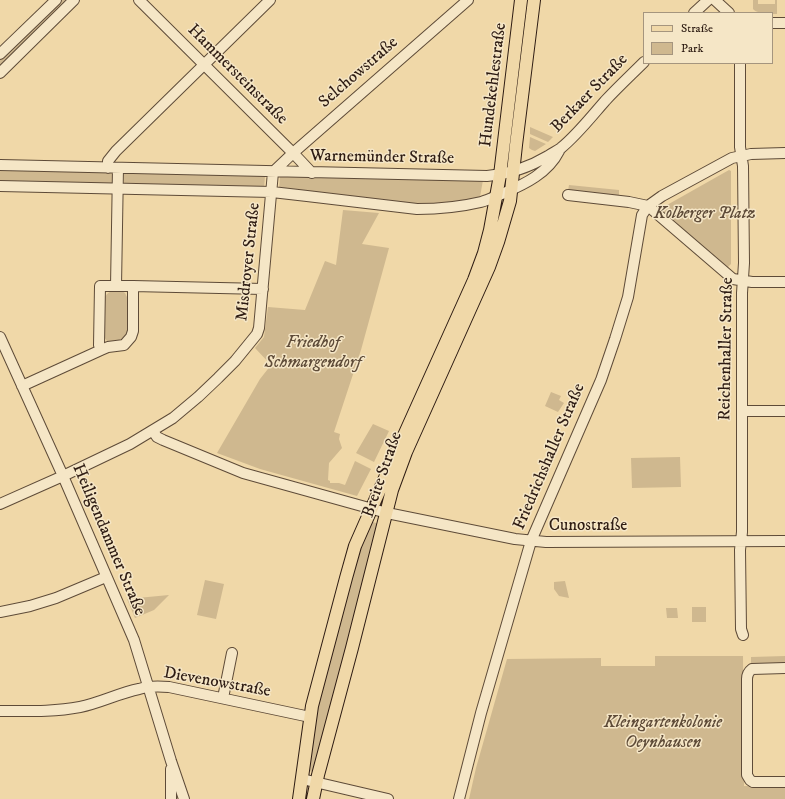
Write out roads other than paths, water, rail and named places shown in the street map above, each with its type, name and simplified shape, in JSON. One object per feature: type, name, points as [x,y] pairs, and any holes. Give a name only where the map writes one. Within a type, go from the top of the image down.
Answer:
[{"type":"main road","name":"Hundekehlestraße","points":[[500,175],[521,0]]},
{"type":"main road","name":"Hundekehlestraße","points":[[513,172],[534,0]]},
{"type":"main road","name":"Breite Straße","points":[[313,799],[316,782],[392,490],[406,452],[489,267],[508,208],[513,172]]},
{"type":"main road","name":"Breite Straße","points":[[299,799],[310,717],[322,663],[356,546],[371,509],[480,266],[490,230],[500,175]]},
{"type":"street","points":[[0,54],[56,0]]},
{"type":"street","points":[[0,73],[74,0]]},
{"type":"street","name":"Hammersteinstraße","points":[[139,0],[312,173]]},
{"type":"street","points":[[116,286],[118,189],[113,168],[108,162],[116,151],[270,0]]},
{"type":"street","name":"Selchowstraße","points":[[273,172],[468,0]]},
{"type":"street","points":[[695,12],[708,0]]},
{"type":"street","points":[[715,0],[728,12]]},
{"type":"street","points":[[773,24],[785,23]]},
{"type":"street","name":"Berkaer Straße","points":[[513,172],[532,165],[560,148],[643,63]]},
{"type":"street","name":"Reichenhaller Straße","points":[[740,64],[740,147],[743,166],[744,263],[742,293],[742,532],[740,550],[740,629],[743,635]]},
{"type":"street","name":"Berkaer Straße","points":[[496,197],[527,182],[541,173],[551,163],[560,148]]},
{"type":"street","points":[[648,206],[680,185],[732,158],[751,154],[785,153]]},
{"type":"street","name":"Warnemünder Straße","points":[[0,165],[487,176],[513,172]]},
{"type":"street","points":[[272,192],[273,172]]},
{"type":"street","points":[[0,186],[272,192],[416,209],[463,205],[482,202],[496,197]]},
{"type":"street","name":"Misdroyer Straße","points":[[0,504],[63,476],[130,444],[153,431],[173,418],[208,387],[235,360],[257,334],[259,328],[272,192]]},
{"type":"street","points":[[568,195],[628,202],[648,206],[733,279],[752,282],[785,282]]},
{"type":"street","name":"Friedrichshaller Straße","points":[[459,799],[481,713],[531,541],[601,380],[628,297],[642,215],[648,206]]},
{"type":"street","points":[[101,350],[99,345],[100,286],[263,289]]},
{"type":"street","points":[[22,386],[108,347],[124,345],[131,337],[133,331],[133,286]]},
{"type":"street","name":"Heiligendammer Straße","points":[[0,337],[63,476],[134,640],[184,799]]},
{"type":"street","points":[[742,411],[785,411]]},
{"type":"street","name":"Cunostraße","points":[[153,431],[157,437],[163,440],[243,473],[387,513],[515,539],[546,542],[785,541]]},
{"type":"street","points":[[0,612],[30,606],[56,598],[106,576]]},
{"type":"street","points":[[223,698],[232,653]]},
{"type":"street","points":[[785,668],[752,669],[749,671],[747,679],[747,774],[750,780],[756,782],[785,782]]},
{"type":"street","name":"Dievenowstraße","points":[[0,711],[45,711],[70,709],[89,705],[148,687],[169,687],[310,717]]},
{"type":"street","name":"Heiligendammer Straße","points":[[171,761],[171,799]]},
{"type":"street","points":[[302,779],[388,799]]},
{"type":"park label","name":"Kolberger Platz","points":[[705,214]]},
{"type":"park label","name":"Friedhof Schmargendorf","points":[[313,353]]},
{"type":"park label","name":"Kleingartenkolonie Oeynhausen","points":[[663,733]]}]
